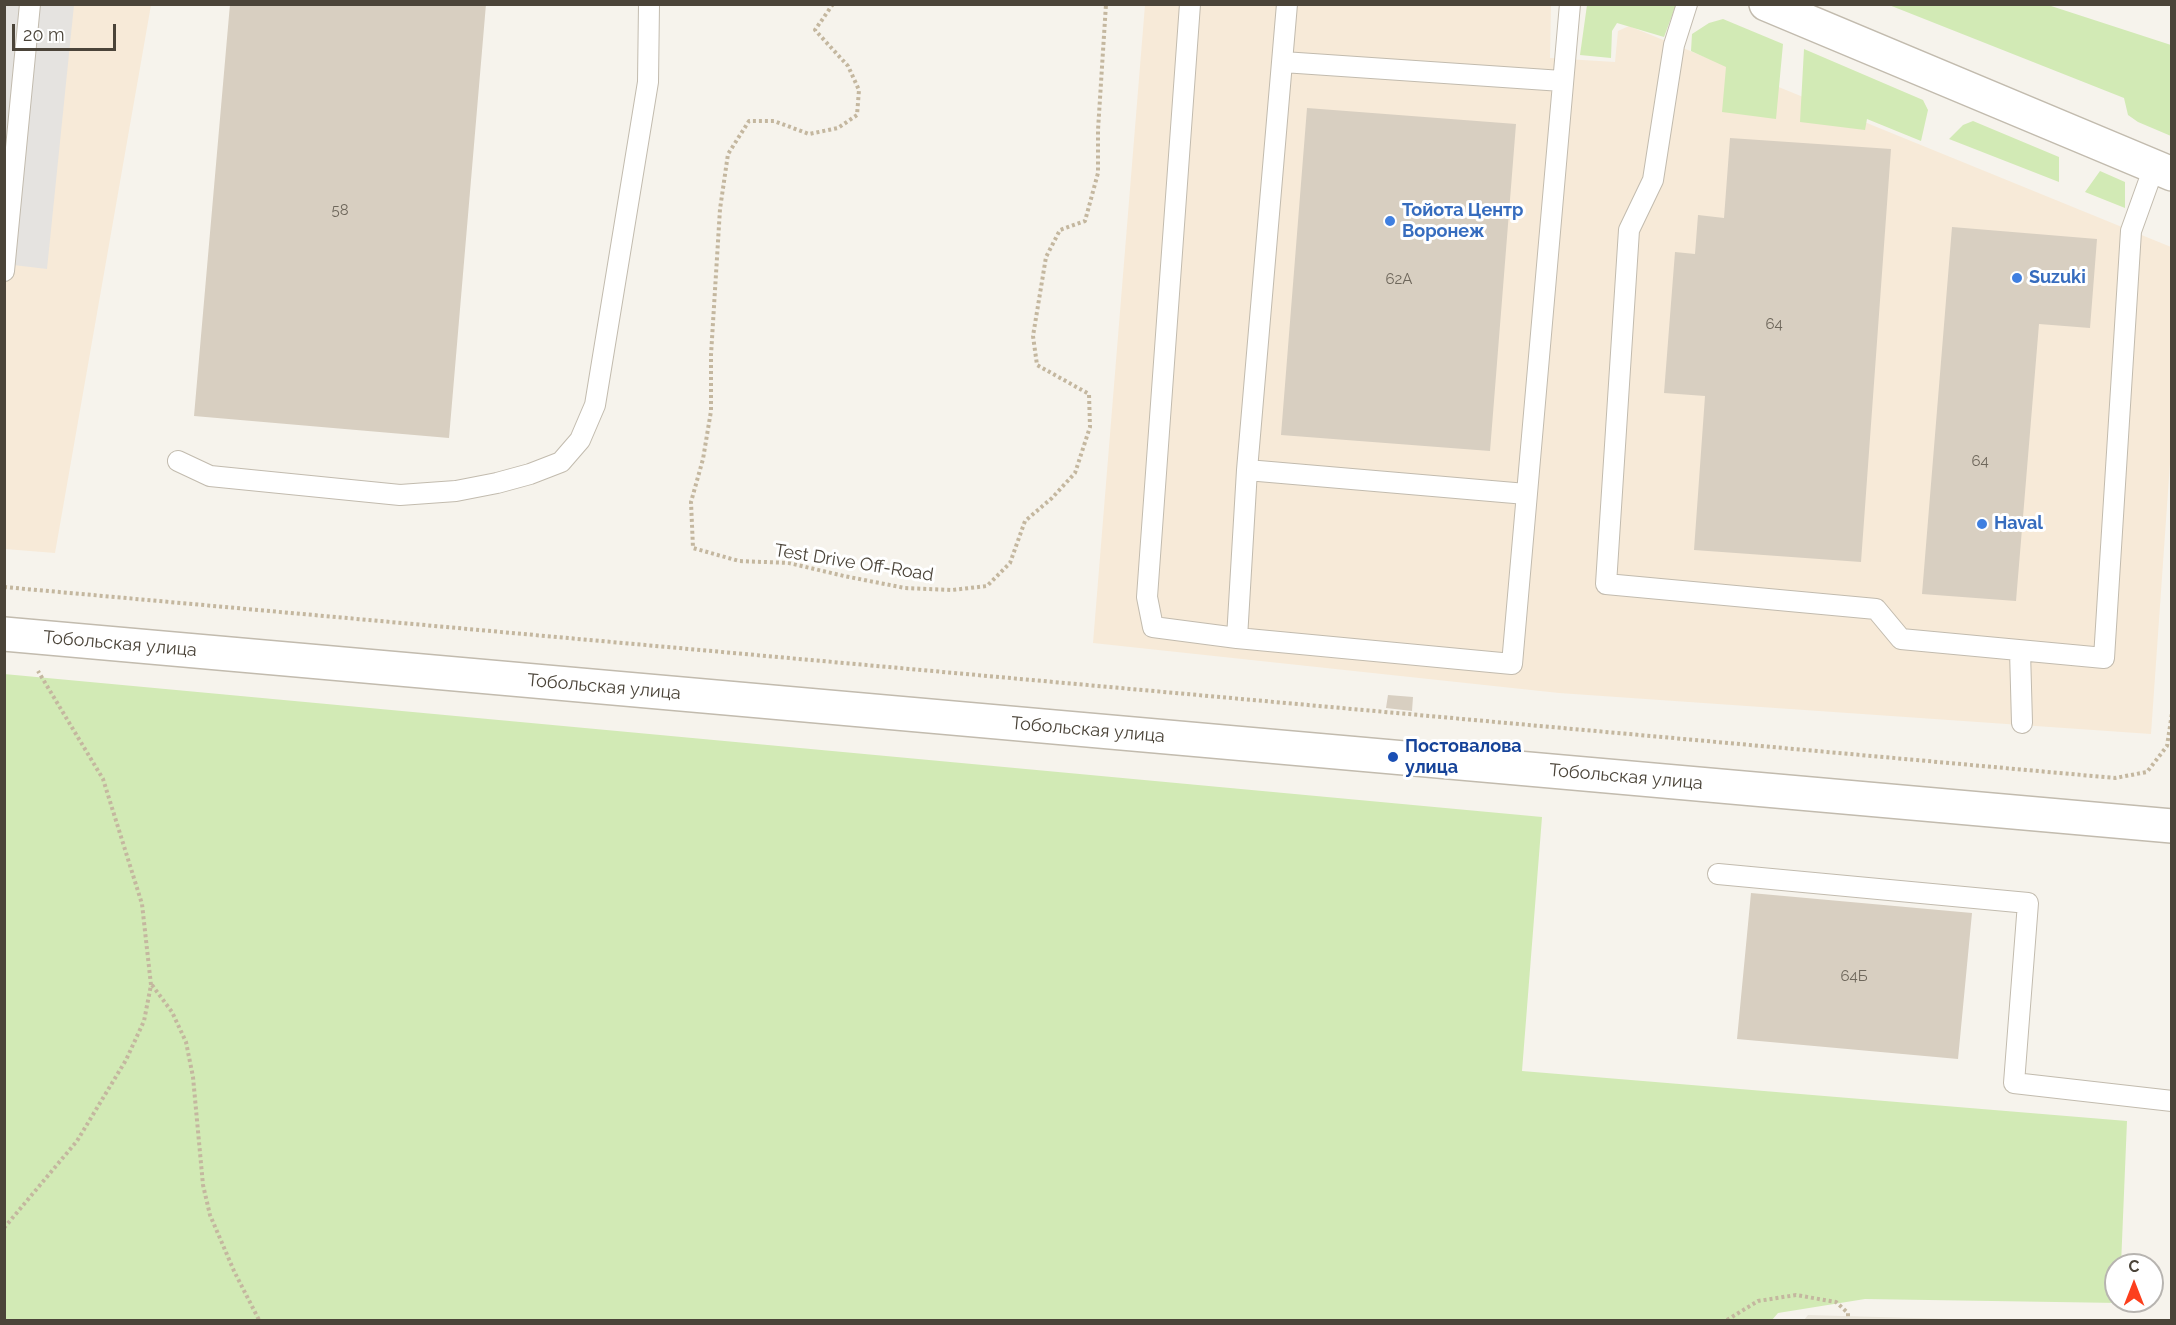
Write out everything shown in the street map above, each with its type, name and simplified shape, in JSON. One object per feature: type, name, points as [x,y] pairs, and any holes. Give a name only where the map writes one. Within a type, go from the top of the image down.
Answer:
[{"type":"street","points":[[1766,4],[2163,171]]},
{"type":"street","name":"Тобольская улица","points":[[12,635],[2172,826]]},
{"type":"lane","points":[[4,271],[30,4]]},
{"type":"lane","points":[[178,461],[210,476],[400,495],[456,491],[497,483],[561,462],[580,440],[595,405],[648,82],[649,4]]},
{"type":"lane","points":[[1190,4],[1147,597],[1153,627],[1237,638],[1512,664],[1570,4]]},
{"type":"lane","points":[[1237,638],[1247,470],[1287,4]]},
{"type":"lane","points":[[1687,4],[1674,45],[1653,180],[1629,230],[1606,584],[1876,609],[1902,639],[2104,658],[2131,231],[2163,171]]},
{"type":"lane","points":[[1283,62],[1562,81]]},
{"type":"lane","points":[[1247,470],[1526,494]]},
{"type":"lane","points":[[2020,651],[2022,723]]},
{"type":"lane","points":[[1718,874],[2028,903],[2014,1083],[2172,1101]]},
{"type":"path","name":"Test Drive Off-Road","points":[[832,4],[815,30],[848,66],[859,90],[857,115],[838,128],[809,134],[774,121],[749,121],[728,153],[720,209],[711,355],[711,411],[703,459],[691,502],[693,548],[740,561],[789,563],[905,588],[952,590],[987,586],[1010,563],[1025,521],[1052,498],[1075,473],[1090,427],[1089,394],[1036,365],[1033,336],[1046,257],[1060,230],[1085,221],[1098,173],[1098,130],[1106,4]]},
{"type":"path","points":[[4,587],[2115,778],[2147,772],[2167,746],[2172,714]]},
{"type":"path","points":[[4,1228],[77,1141],[126,1060],[144,1021],[151,985],[142,904],[103,779],[12,635]]},
{"type":"path","points":[[151,985],[172,1012],[186,1042],[193,1077],[203,1185],[210,1215],[259,1320]]},
{"type":"path","points":[[1727,1320],[1758,1301],[1796,1295],[1836,1302],[1848,1313],[1848,1320]]},
{"type":"shaded area","points":[[4,5],[151,5],[55,553],[5,549]]},
{"type":"shaded area","points":[[5,5],[74,5],[47,269],[5,264]]},
{"type":"shaded area","points":[[1145,5],[1551,5],[1550,58],[1615,62],[1618,31],[1629,26],[2171,247],[2171,449],[2151,734],[1559,693],[1093,643]]},
{"type":"shaded area","points":[[1808,1315],[1985,1320],[1804,1320]]},
{"type":"green space","points":[[1587,4],[1676,5],[1664,37],[1617,23],[1612,31],[1611,58],[1580,55]]},
{"type":"green space","points":[[1889,5],[2048,5],[2171,45],[2171,136],[2138,122],[2128,115],[2124,98]]},
{"type":"green space","points":[[1723,19],[1783,44],[1776,119],[1722,112],[1726,67],[1691,51],[1692,34],[1709,23]]},
{"type":"green space","points":[[1804,49],[1923,100],[1928,110],[1921,141],[1867,119],[1865,130],[1800,122]]},
{"type":"green space","points":[[1973,121],[2059,157],[2059,182],[1949,139],[1963,125]]},
{"type":"green space","points":[[2100,171],[2125,182],[2125,208],[2085,192]]},
{"type":"green space","points":[[4,674],[1542,817],[1522,1071],[2127,1121],[2122,1253],[2104,1253],[2104,1303],[1865,1299],[1778,1313],[1772,1320],[5,1320]]},
{"type":"building","points":[[230,4],[486,4],[449,438],[194,416]]},
{"type":"building","points":[[1307,108],[1516,124],[1490,451],[1281,435]]},
{"type":"building","points":[[1730,138],[1891,149],[1861,562],[1694,550],[1705,396],[1664,393],[1675,252],[1695,254],[1698,215],[1724,218]]},
{"type":"building","points":[[1952,227],[2097,239],[2090,328],[2039,324],[2016,601],[1922,594]]},
{"type":"building","points":[[1388,695],[1413,697],[1412,711],[1386,708]]},
{"type":"building","points":[[1751,893],[1972,913],[1958,1059],[1737,1039]]},
{"type":"place","name":"Тойота Центр Воронеж","points":[[1390,221]]},
{"type":"place","name":"Suzuki","points":[[2017,278]]},
{"type":"place","name":"Haval","points":[[1982,524]]},
{"type":"place","name":"Постовалова улица","points":[[1393,757]]}]
